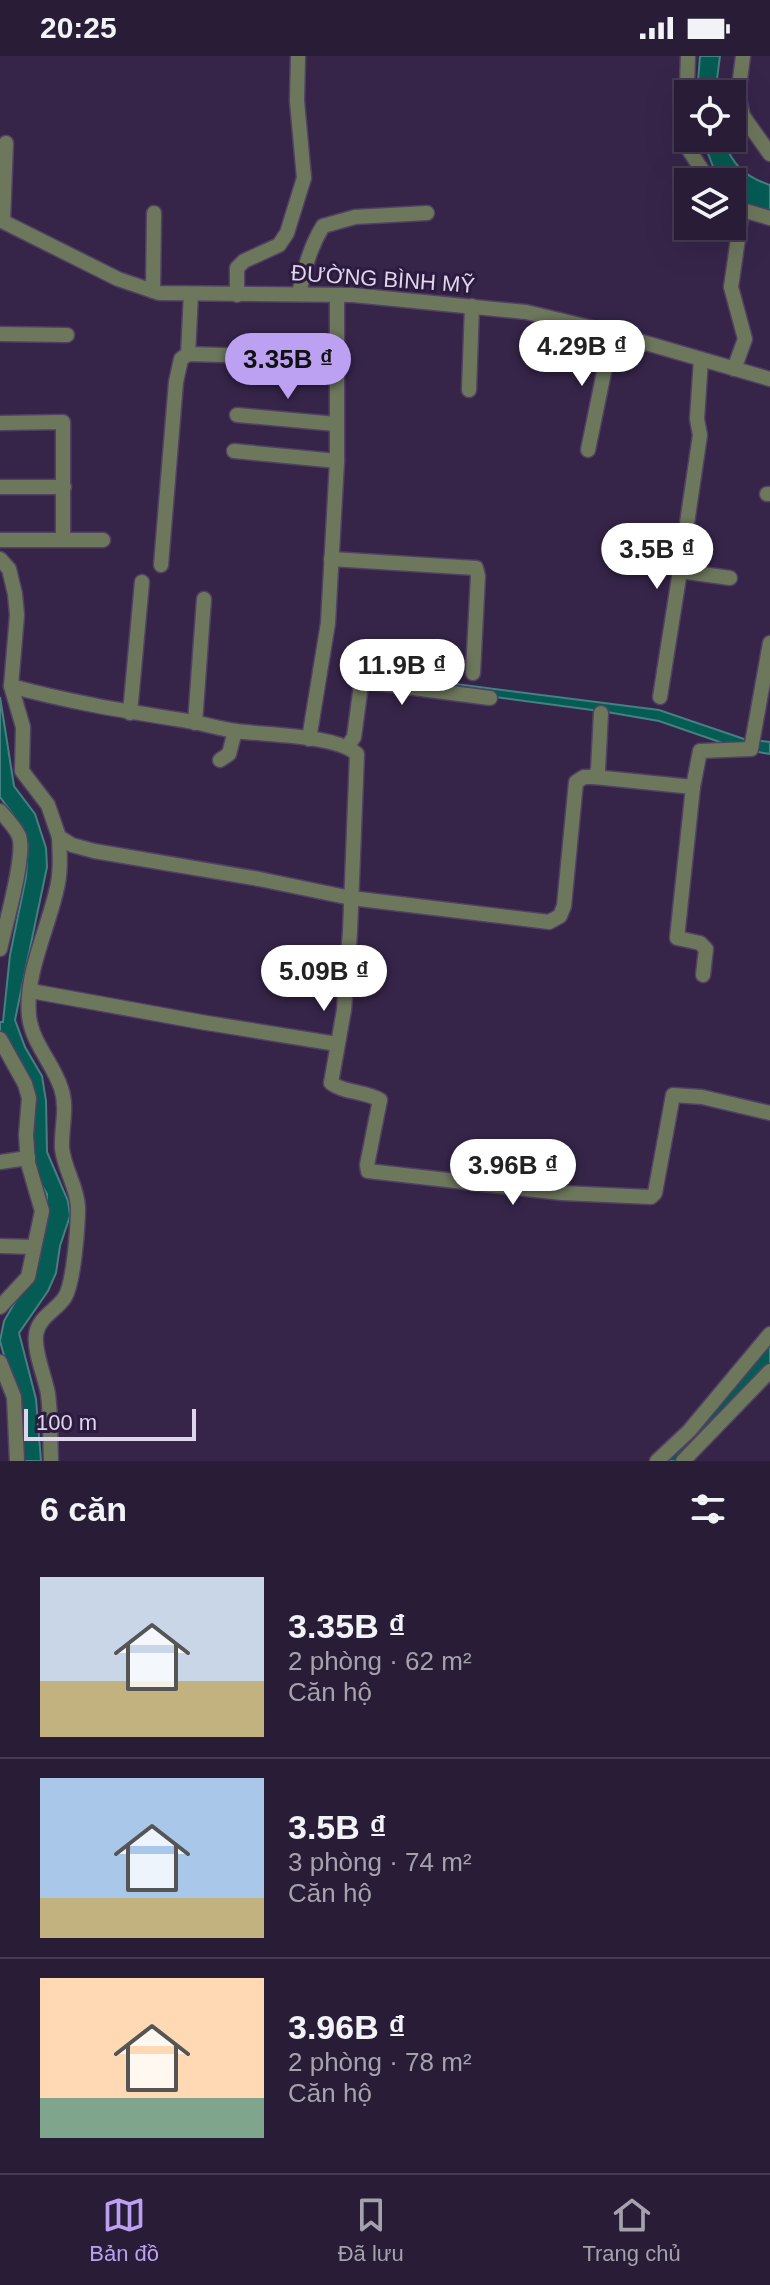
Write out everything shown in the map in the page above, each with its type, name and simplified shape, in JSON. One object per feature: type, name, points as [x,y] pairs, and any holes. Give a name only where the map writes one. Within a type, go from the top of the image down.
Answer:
[{"type":"street","points":[[237,295],[237,268],[244,261],[279,245],[287,233],[304,178],[297,101],[298,56]]},
{"type":"street","points":[[688,56],[685,144],[701,168]]},
{"type":"street","points":[[743,56],[738,95],[743,116],[770,154]]},
{"type":"street","points":[[2,220],[6,143]]},
{"type":"street","points":[[746,211],[770,218]]},
{"type":"street","points":[[153,291],[154,213]]},
{"type":"street","points":[[299,294],[304,270],[323,226],[355,217],[427,213]]},
{"type":"street","name":"ĐƯỜNG BÌNH MỸ","points":[[2,220],[106,273],[153,291],[337,295],[526,312],[612,333],[770,379]]},
{"type":"street","points":[[734,369],[745,339],[731,287],[735,240]]},
{"type":"street","points":[[188,354],[191,294]]},
{"type":"street","points":[[309,739],[328,623],[337,461],[337,295]]},
{"type":"street","points":[[469,390],[472,306]]},
{"type":"street","points":[[588,450],[612,333]]},
{"type":"street","points":[[0,334],[67,335]]},
{"type":"street","points":[[161,565],[176,382],[181,359],[188,354],[259,356]]},
{"type":"street","points":[[660,697],[700,435],[697,419],[701,359]]},
{"type":"street","points":[[237,415],[336,424]]},
{"type":"street","points":[[0,423],[63,422],[63,539]]},
{"type":"street","points":[[234,451],[337,461]]},
{"type":"street","points":[[0,487],[64,487]]},
{"type":"street","points":[[0,540],[103,540]]},
{"type":"street","points":[[0,559],[9,569],[15,594],[17,615],[11,686],[23,727],[22,771],[48,805],[59,837],[57,889],[36,964],[29,1016],[34,1037],[62,1088],[62,1145],[64,1161],[76,1192],[78,1227],[69,1289],[36,1333],[48,1395],[51,1461]]},
{"type":"street","points":[[331,559],[476,568],[473,673]]},
{"type":"street","points":[[680,571],[730,578]]},
{"type":"street","points":[[130,713],[142,582]]},
{"type":"street","points":[[195,723],[204,599]]},
{"type":"street","points":[[703,975],[706,949],[700,943],[677,938],[693,787],[700,751],[751,749],[770,643]]},
{"type":"street","points":[[347,747],[354,737],[361,685],[368,682],[490,698]]},
{"type":"street","points":[[11,686],[74,703],[130,713],[235,731],[309,739],[347,747],[357,754],[344,1010],[333,1086],[380,1100],[366,1169],[371,1172],[562,1193],[651,1197],[655,1193],[673,1095],[702,1097],[770,1113]]},
{"type":"street","points":[[594,777],[598,770],[601,713]]},
{"type":"street","points":[[220,760],[229,754],[235,731]]},
{"type":"street","points":[[59,837],[72,845],[94,851],[351,898],[549,922],[560,916],[564,906],[576,782],[584,777],[594,777],[693,787]]},
{"type":"street","points":[[0,811],[17,831],[21,843],[0,949]]},
{"type":"street","points":[[31,991],[337,1044]]},
{"type":"street","points":[[0,1307],[28,1277],[42,1211],[28,1158],[29,1098],[25,1084],[1,1042]]},
{"type":"street","points":[[0,1162],[28,1158]]},
{"type":"street","points":[[0,1246],[34,1247]]},
{"type":"street","points":[[657,1461],[689,1431],[770,1334]]},
{"type":"street","points":[[0,1362],[14,1397],[17,1461]]},
{"type":"street","points":[[683,1461],[770,1371]]},
{"type":"shaded area","points":[[700,56],[720,56],[717,80],[698,80]]},
{"type":"shaded area","points":[[707,152],[729,152],[740,168],[714,168]]},
{"type":"shaded area","points":[[746,173],[770,185],[770,215],[746,205]]},
{"type":"shaded area","points":[[363,674],[659,710],[744,739],[770,742],[770,754],[740,749],[659,721],[361,679]]},
{"type":"shaded area","points":[[0,697],[14,786],[35,814],[46,848],[47,867],[15,1020],[25,1047],[42,1076],[47,1152],[68,1201],[70,1216],[60,1246],[56,1273],[48,1291],[19,1333],[36,1399],[41,1461],[23,1461],[0,1341],[4,1321],[39,1261],[47,1194],[36,1175],[32,1091],[23,1065],[14,1051],[0,1043],[0,1022],[3,1022],[10,955],[26,877],[28,845],[23,828],[0,797]]},
{"type":"shaded area","points":[[770,1338],[770,1368],[680,1461],[661,1461]]}]
